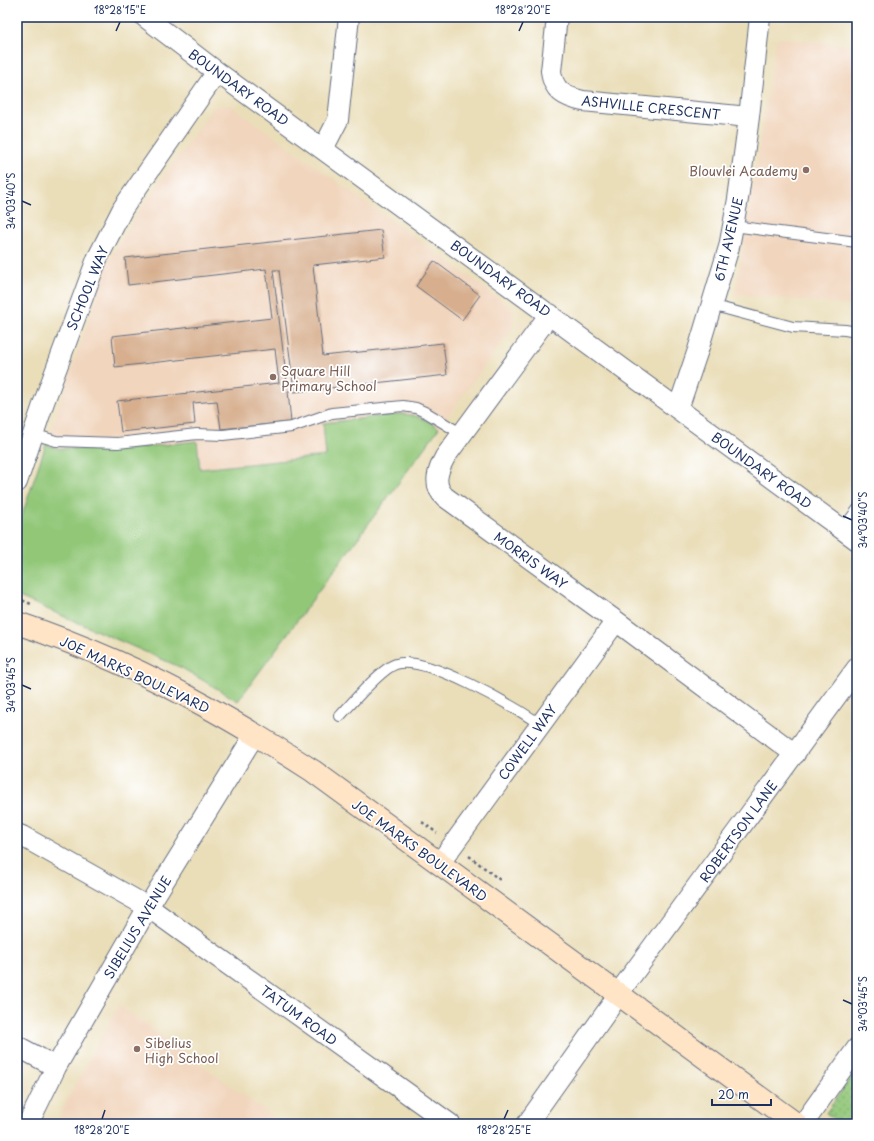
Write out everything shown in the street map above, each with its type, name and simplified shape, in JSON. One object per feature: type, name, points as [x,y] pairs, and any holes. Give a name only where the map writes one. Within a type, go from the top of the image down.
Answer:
[{"type":"main road","name":"JOE MARKS BOULEVARD","points":[[17,623],[47,633],[156,680],[255,734],[313,771],[796,1124]]},
{"type":"street","name":"BOUNDARY ROAD","points":[[145,17],[217,72],[850,534]]},
{"type":"street","points":[[323,149],[338,120],[349,17]]},
{"type":"street","name":"ASHVILLE CRESCENT","points":[[557,17],[551,77],[553,83],[570,98],[583,101],[749,117]]},
{"type":"street","name":"6TH AVENUE","points":[[678,409],[712,305],[729,247],[749,117],[760,17]]},
{"type":"street","name":"SCHOOL WAY","points":[[17,482],[97,259],[123,208],[217,72]]},
{"type":"street","name":"MORRIS WAY","points":[[550,314],[441,464],[436,478],[441,494],[616,621],[795,754]]},
{"type":"street","name":"COWELL WAY","points":[[439,864],[616,621]]},
{"type":"street","name":"ROBERTSON LANE","points":[[618,994],[857,668]]},
{"type":"street","name":"SIBELIUS AVENUE","points":[[28,1124],[56,1067],[148,907],[255,734]]},
{"type":"street","name":"TATUM ROAD","points":[[17,834],[148,907],[450,1124]]},
{"type":"street","points":[[527,1124],[610,1008],[618,994]]},
{"type":"street","points":[[17,1046],[56,1067]]},
{"type":"street","points":[[803,1124],[857,1048]]},
{"type":"lane","points":[[733,226],[857,242]]},
{"type":"lane","points":[[712,305],[794,328],[846,330],[857,332]]},
{"type":"lane","points":[[33,434],[56,441],[118,443],[197,434],[223,435],[292,427],[332,413],[402,406],[416,408],[427,413],[462,434]]},
{"type":"lane","points":[[850,534],[857,510]]},
{"type":"lane","points":[[340,716],[385,670],[394,664],[405,662],[420,665],[452,676],[512,705],[540,724]]},
{"type":"shaded area","name":"Blouvlei Academy","points":[[777,38],[857,46],[857,306],[735,294]]},
{"type":"shaded area","name":"Square Hill Primary School","points":[[230,105],[512,308],[514,326],[238,701],[182,668],[17,596],[17,530],[108,262],[137,214],[214,107]]},
{"type":"shaded area","name":"Sibelius High School","points":[[119,1005],[283,1124],[56,1124],[71,1092]]},
{"type":"green space","points":[[400,414],[421,418],[439,428],[238,701],[182,668],[17,596],[17,530],[46,444],[56,448],[117,450],[197,441],[200,469],[326,456],[323,423]]},
{"type":"green space","points":[[857,1069],[857,1124],[841,1124],[826,1113]]},
{"type":"building","points":[[381,230],[385,257],[313,265],[323,356],[443,343],[447,375],[294,392],[294,390],[288,391],[291,422],[221,429],[217,401],[193,403],[195,424],[121,432],[117,401],[279,383],[275,349],[115,367],[112,336],[272,318],[266,269],[128,285],[125,258]],"holes":[[[273,270],[279,270],[293,382],[287,383]]]},
{"type":"building","points":[[434,261],[480,295],[462,320],[416,286]]},
{"type":"place","name":"Blouvlei Academy","points":[[806,170]]},
{"type":"place","name":"Square Hill Primary School","points":[[273,377]]},
{"type":"place","name":"Sibelius High School","points":[[137,1049]]}]
